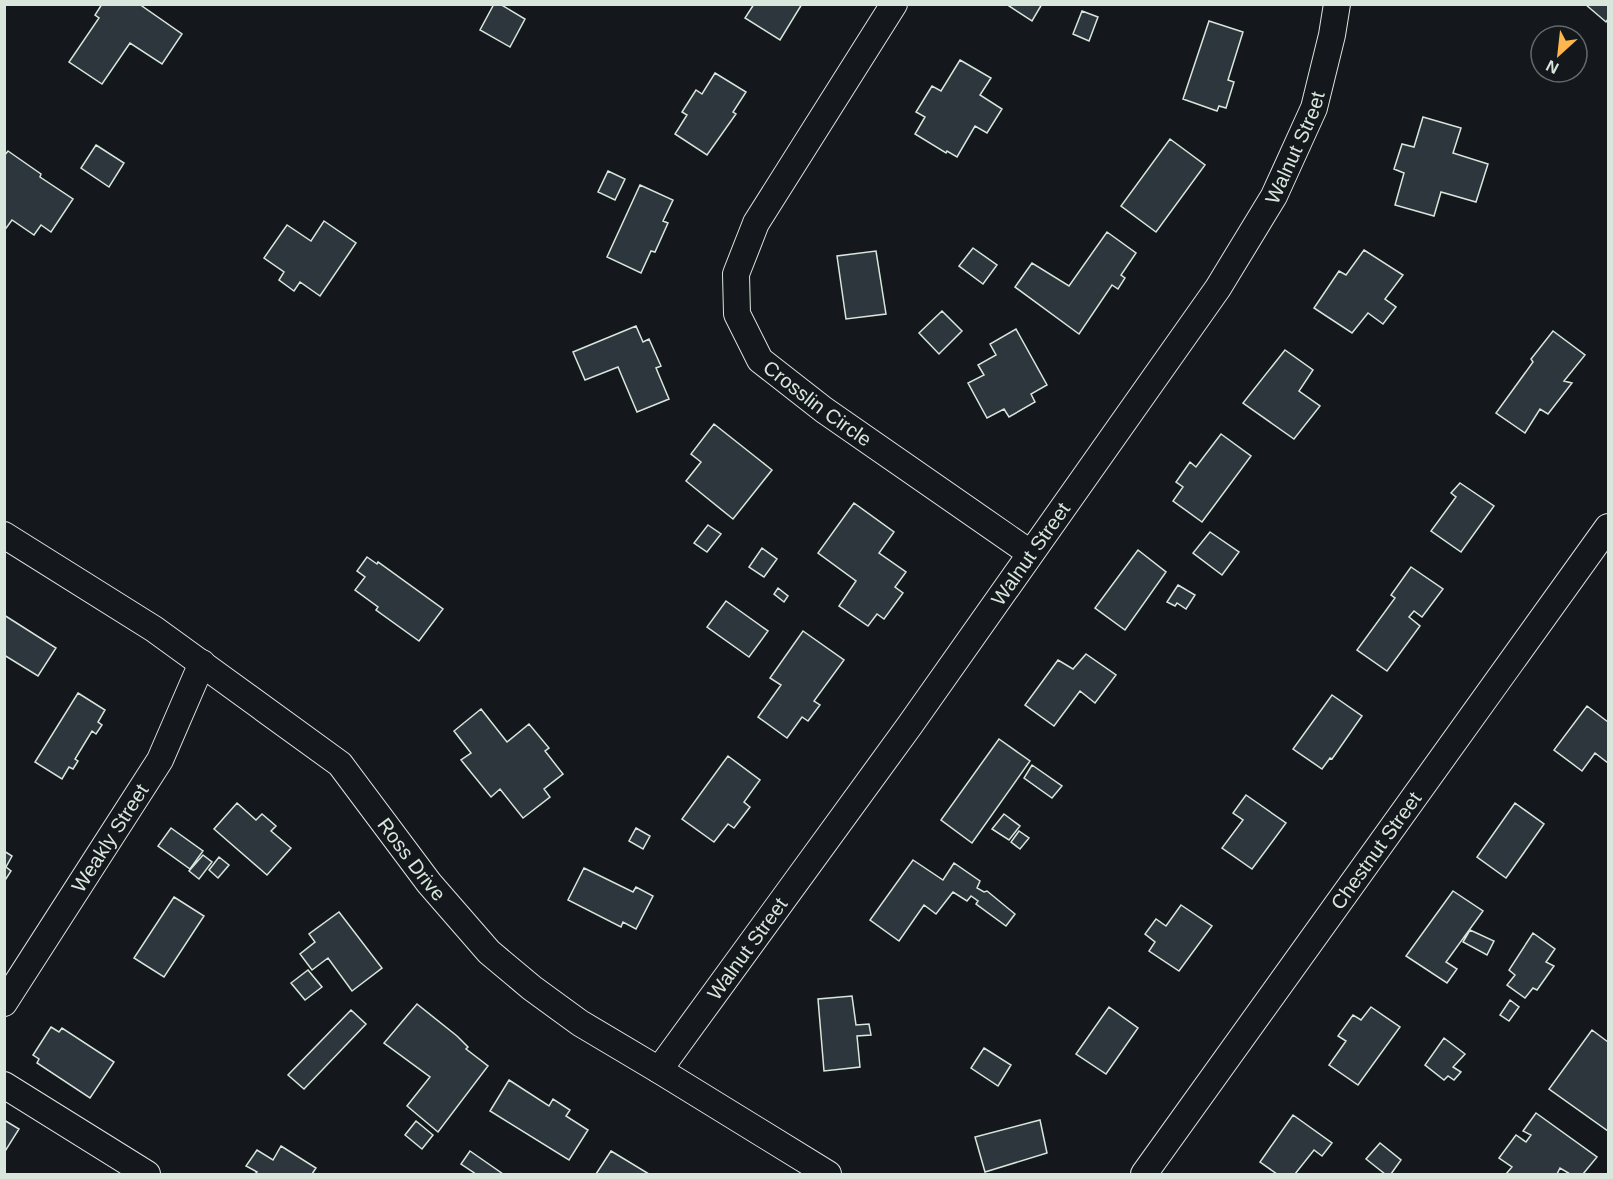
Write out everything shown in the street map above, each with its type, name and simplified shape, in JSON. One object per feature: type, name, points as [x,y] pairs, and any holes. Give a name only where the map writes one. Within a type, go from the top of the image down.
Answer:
[{"type":"street","name":"Crosslin Circle","points":[[894,4],[756,224],[736,274],[737,314],[760,360],[824,410],[1030,553]]},
{"type":"street","name":"Walnut Street","points":[[659,1070],[910,725],[1218,288],[1274,196],[1314,108],[1332,35],[1337,4]]},
{"type":"street","name":"Chestnut Street","points":[[1144,1174],[1608,528]]},
{"type":"street","name":"Ross Drive","points":[[4,535],[154,629],[340,764],[429,883],[489,952],[532,988],[580,1023],[828,1174]]},
{"type":"street","name":"Weakly Street","points":[[4,1003],[160,760],[202,663]]},
{"type":"street","points":[[4,1085],[147,1174]]},
{"type":"building","points":[[102,4],[139,4],[182,34],[162,64],[130,43],[102,84],[69,62],[99,18],[95,15]]},
{"type":"building","points":[[494,4],[500,4],[525,19],[510,47],[480,30]]},
{"type":"building","points":[[754,4],[802,4],[780,40],[745,18]]},
{"type":"building","points":[[1006,4],[1042,4],[1032,21]]},
{"type":"building","points":[[1585,4],[1608,4],[1606,22]]},
{"type":"building","points":[[1082,11],[1098,17],[1089,41],[1073,34]]},
{"type":"building","points":[[1209,21],[1243,32],[1228,80],[1234,82],[1226,108],[1219,106],[1217,111],[1183,99]]},
{"type":"building","points":[[960,60],[991,78],[980,95],[1002,109],[987,133],[975,126],[957,157],[915,134],[925,117],[916,112],[932,86],[941,91]]},
{"type":"building","points":[[715,73],[746,92],[733,112],[736,114],[707,155],[675,134],[687,115],[682,112],[696,90],[702,94]]},
{"type":"building","points":[[1423,117],[1461,128],[1453,153],[1488,164],[1476,202],[1441,192],[1434,216],[1395,205],[1404,173],[1394,169],[1402,144],[1414,147]]},
{"type":"building","points":[[1170,139],[1205,165],[1156,232],[1121,206]]},
{"type":"building","points":[[96,145],[124,163],[109,187],[81,168]]},
{"type":"building","points":[[8,151],[41,174],[40,177],[73,199],[51,232],[41,225],[34,235],[12,220],[4,231],[4,156]]},
{"type":"building","points":[[608,171],[625,179],[615,200],[598,192]]},
{"type":"building","points":[[640,185],[673,200],[663,221],[668,223],[655,252],[651,251],[641,273],[607,257]]},
{"type":"building","points":[[324,221],[356,243],[320,296],[300,282],[294,291],[279,280],[284,272],[264,258],[287,225],[311,241]]},
{"type":"building","points":[[1107,232],[1136,253],[1121,275],[1125,278],[1118,289],[1112,285],[1079,334],[1015,287],[1032,263],[1069,286]]},
{"type":"building","points":[[973,248],[997,265],[983,284],[959,266]]},
{"type":"building","points":[[1364,250],[1403,275],[1385,299],[1396,307],[1383,324],[1368,313],[1352,333],[1314,308],[1339,271],[1346,275]]},
{"type":"building","points":[[876,251],[886,314],[846,319],[837,256]]},
{"type":"building","points":[[942,311],[962,331],[939,354],[919,333]]},
{"type":"building","points":[[636,326],[643,342],[649,339],[661,366],[656,368],[669,399],[637,412],[618,367],[585,380],[573,352]]},
{"type":"building","points":[[1016,329],[1047,385],[1031,394],[1035,402],[1009,417],[1004,409],[987,418],[968,383],[984,375],[978,365],[996,355],[990,344]]},
{"type":"building","points":[[1553,331],[1585,355],[1564,381],[1572,383],[1548,414],[1540,409],[1525,433],[1496,413],[1533,362],[1531,359]]},
{"type":"building","points":[[1285,350],[1313,370],[1299,391],[1320,406],[1294,439],[1243,403]]},
{"type":"building","points":[[714,424],[772,470],[733,519],[686,481],[701,462],[691,454]]},
{"type":"building","points":[[1221,434],[1251,456],[1202,522],[1173,501],[1183,487],[1176,482],[1190,462],[1196,467]]},
{"type":"building","points":[[1460,483],[1494,506],[1461,552],[1431,531],[1456,497],[1451,493]]},
{"type":"building","points":[[854,503],[894,532],[879,553],[906,572],[895,587],[903,593],[884,619],[877,614],[868,626],[839,606],[856,581],[818,553]]},
{"type":"building","points":[[708,525],[721,534],[707,552],[694,543]]},
{"type":"building","points":[[1210,532],[1239,552],[1222,575],[1193,553]]},
{"type":"building","points":[[762,548],[777,559],[764,577],[749,567]]},
{"type":"building","points":[[1138,550],[1166,572],[1125,630],[1095,608]]},
{"type":"building","points":[[367,557],[377,564],[378,562],[443,609],[419,641],[376,610],[378,607],[355,590],[365,577],[357,571]]},
{"type":"building","points":[[1411,567],[1443,589],[1422,617],[1414,611],[1409,617],[1420,626],[1387,671],[1357,650],[1395,598],[1391,595]]},
{"type":"building","points":[[1178,585],[1195,595],[1186,609],[1177,603],[1175,606],[1167,602]]},
{"type":"building","points":[[778,588],[788,596],[784,602],[774,594]]},
{"type":"building","points":[[726,601],[768,631],[749,657],[707,627]]},
{"type":"building","points":[[4,615],[56,648],[38,676],[4,655]]},
{"type":"building","points":[[803,631],[844,660],[814,701],[820,705],[808,721],[802,717],[787,738],[758,717],[781,685],[770,678]]},
{"type":"building","points":[[1086,654],[1116,675],[1095,703],[1080,691],[1054,726],[1025,705],[1058,660],[1073,669]]},
{"type":"building","points":[[78,693],[105,710],[98,722],[102,725],[96,734],[92,731],[75,759],[78,761],[73,769],[69,767],[62,779],[35,762]]},
{"type":"building","points":[[1332,695],[1362,716],[1332,759],[1330,758],[1322,769],[1293,749]]},
{"type":"building","points":[[1587,706],[1608,722],[1608,763],[1595,753],[1582,771],[1554,750]]},
{"type":"building","points":[[481,709],[507,742],[529,724],[549,748],[545,751],[563,774],[544,789],[550,797],[523,818],[500,789],[491,797],[461,760],[471,753],[454,731]]},
{"type":"building","points":[[999,739],[1030,761],[972,843],[941,820]]},
{"type":"building","points":[[728,756],[760,780],[744,802],[750,807],[734,828],[728,824],[714,842],[682,819]]},
{"type":"building","points":[[1032,765],[1062,786],[1052,798],[1024,778]]},
{"type":"building","points":[[1246,795],[1286,823],[1252,869],[1222,848],[1243,820],[1233,813]]},
{"type":"building","points":[[237,803],[256,820],[262,814],[276,826],[271,831],[291,848],[267,875],[214,829]]},
{"type":"building","points":[[1515,803],[1544,824],[1506,878],[1477,857]]},
{"type":"building","points":[[1004,814],[1020,826],[1009,840],[992,829]]},
{"type":"building","points":[[171,828],[203,851],[190,869],[158,846]]},
{"type":"building","points":[[636,828],[650,836],[643,849],[629,841]]},
{"type":"building","points":[[1019,831],[1029,838],[1020,849],[1011,842]]},
{"type":"building","points":[[4,851],[12,856],[6,867],[11,871],[4,882]]},
{"type":"building","points":[[203,855],[212,862],[199,879],[189,871]]},
{"type":"building","points":[[219,857],[229,865],[218,878],[209,870]]},
{"type":"building","points":[[913,860],[943,880],[954,863],[980,881],[977,888],[984,892],[987,891],[1015,914],[1006,926],[976,904],[978,901],[971,896],[967,901],[953,892],[936,914],[924,905],[899,941],[870,920]]},
{"type":"building","points":[[584,868],[633,892],[636,887],[653,896],[636,929],[623,922],[621,927],[568,900]]},
{"type":"building","points":[[1453,891],[1483,911],[1446,962],[1457,969],[1447,983],[1406,956]]},
{"type":"building","points":[[174,897],[204,916],[164,977],[134,958]]},
{"type":"building","points":[[1181,905],[1212,926],[1179,971],[1149,951],[1155,942],[1145,934],[1156,919],[1166,926]]},
{"type":"building","points":[[339,912],[382,968],[352,991],[328,958],[312,970],[300,954],[315,942],[309,934]]},
{"type":"building","points":[[1470,930],[1494,941],[1487,955],[1463,942]]},
{"type":"building","points":[[1533,933],[1555,949],[1546,962],[1554,966],[1537,990],[1533,988],[1525,998],[1507,985],[1515,975],[1509,970]]},
{"type":"building","points":[[308,970],[322,987],[305,1000],[291,983]]},
{"type":"building","points":[[852,996],[856,1025],[869,1024],[871,1035],[857,1036],[860,1067],[824,1071],[818,999]]},
{"type":"building","points":[[1510,1000],[1519,1007],[1509,1021],[1500,1015]]},
{"type":"building","points":[[417,1004],[457,1036],[468,1047],[466,1049],[488,1066],[438,1132],[407,1106],[430,1077],[384,1043]]},
{"type":"building","points":[[1109,1007],[1138,1028],[1106,1074],[1076,1054]]},
{"type":"building","points":[[1371,1007],[1400,1027],[1358,1085],[1329,1065],[1346,1041],[1338,1036],[1353,1015],[1361,1020]]},
{"type":"building","points":[[351,1010],[366,1024],[304,1089],[288,1075]]},
{"type":"building","points":[[51,1027],[59,1032],[62,1028],[114,1062],[90,1098],[37,1063],[39,1059],[33,1055]]},
{"type":"building","points":[[1592,1030],[1608,1042],[1608,1131],[1549,1089]]},
{"type":"building","points":[[1444,1038],[1465,1054],[1453,1067],[1461,1072],[1454,1080],[1448,1076],[1444,1080],[1425,1065]]},
{"type":"building","points":[[984,1048],[1011,1065],[998,1086],[971,1068]]},
{"type":"building","points":[[509,1080],[549,1106],[553,1099],[570,1110],[566,1116],[588,1130],[569,1160],[490,1111]]},
{"type":"building","points":[[1536,1113],[1597,1157],[1583,1174],[1570,1174],[1560,1168],[1557,1174],[1506,1174],[1512,1167],[1499,1158],[1516,1135],[1526,1142],[1531,1135],[1523,1131]]},
{"type":"building","points":[[1293,1115],[1332,1143],[1322,1156],[1314,1150],[1295,1174],[1277,1174],[1260,1162]]},
{"type":"building","points":[[4,1120],[19,1129],[4,1153]]},
{"type":"building","points":[[1040,1120],[1047,1153],[985,1172],[975,1137]]},
{"type":"building","points":[[416,1121],[433,1135],[422,1149],[405,1135]]},
{"type":"building","points":[[1380,1143],[1401,1160],[1391,1174],[1385,1174],[1366,1159]]},
{"type":"building","points":[[281,1146],[316,1168],[312,1174],[255,1174],[257,1172],[246,1166],[257,1150],[273,1160]]},
{"type":"building","points":[[470,1151],[503,1174],[476,1174],[461,1164]]},
{"type":"building","points":[[611,1151],[649,1174],[596,1174]]}]
